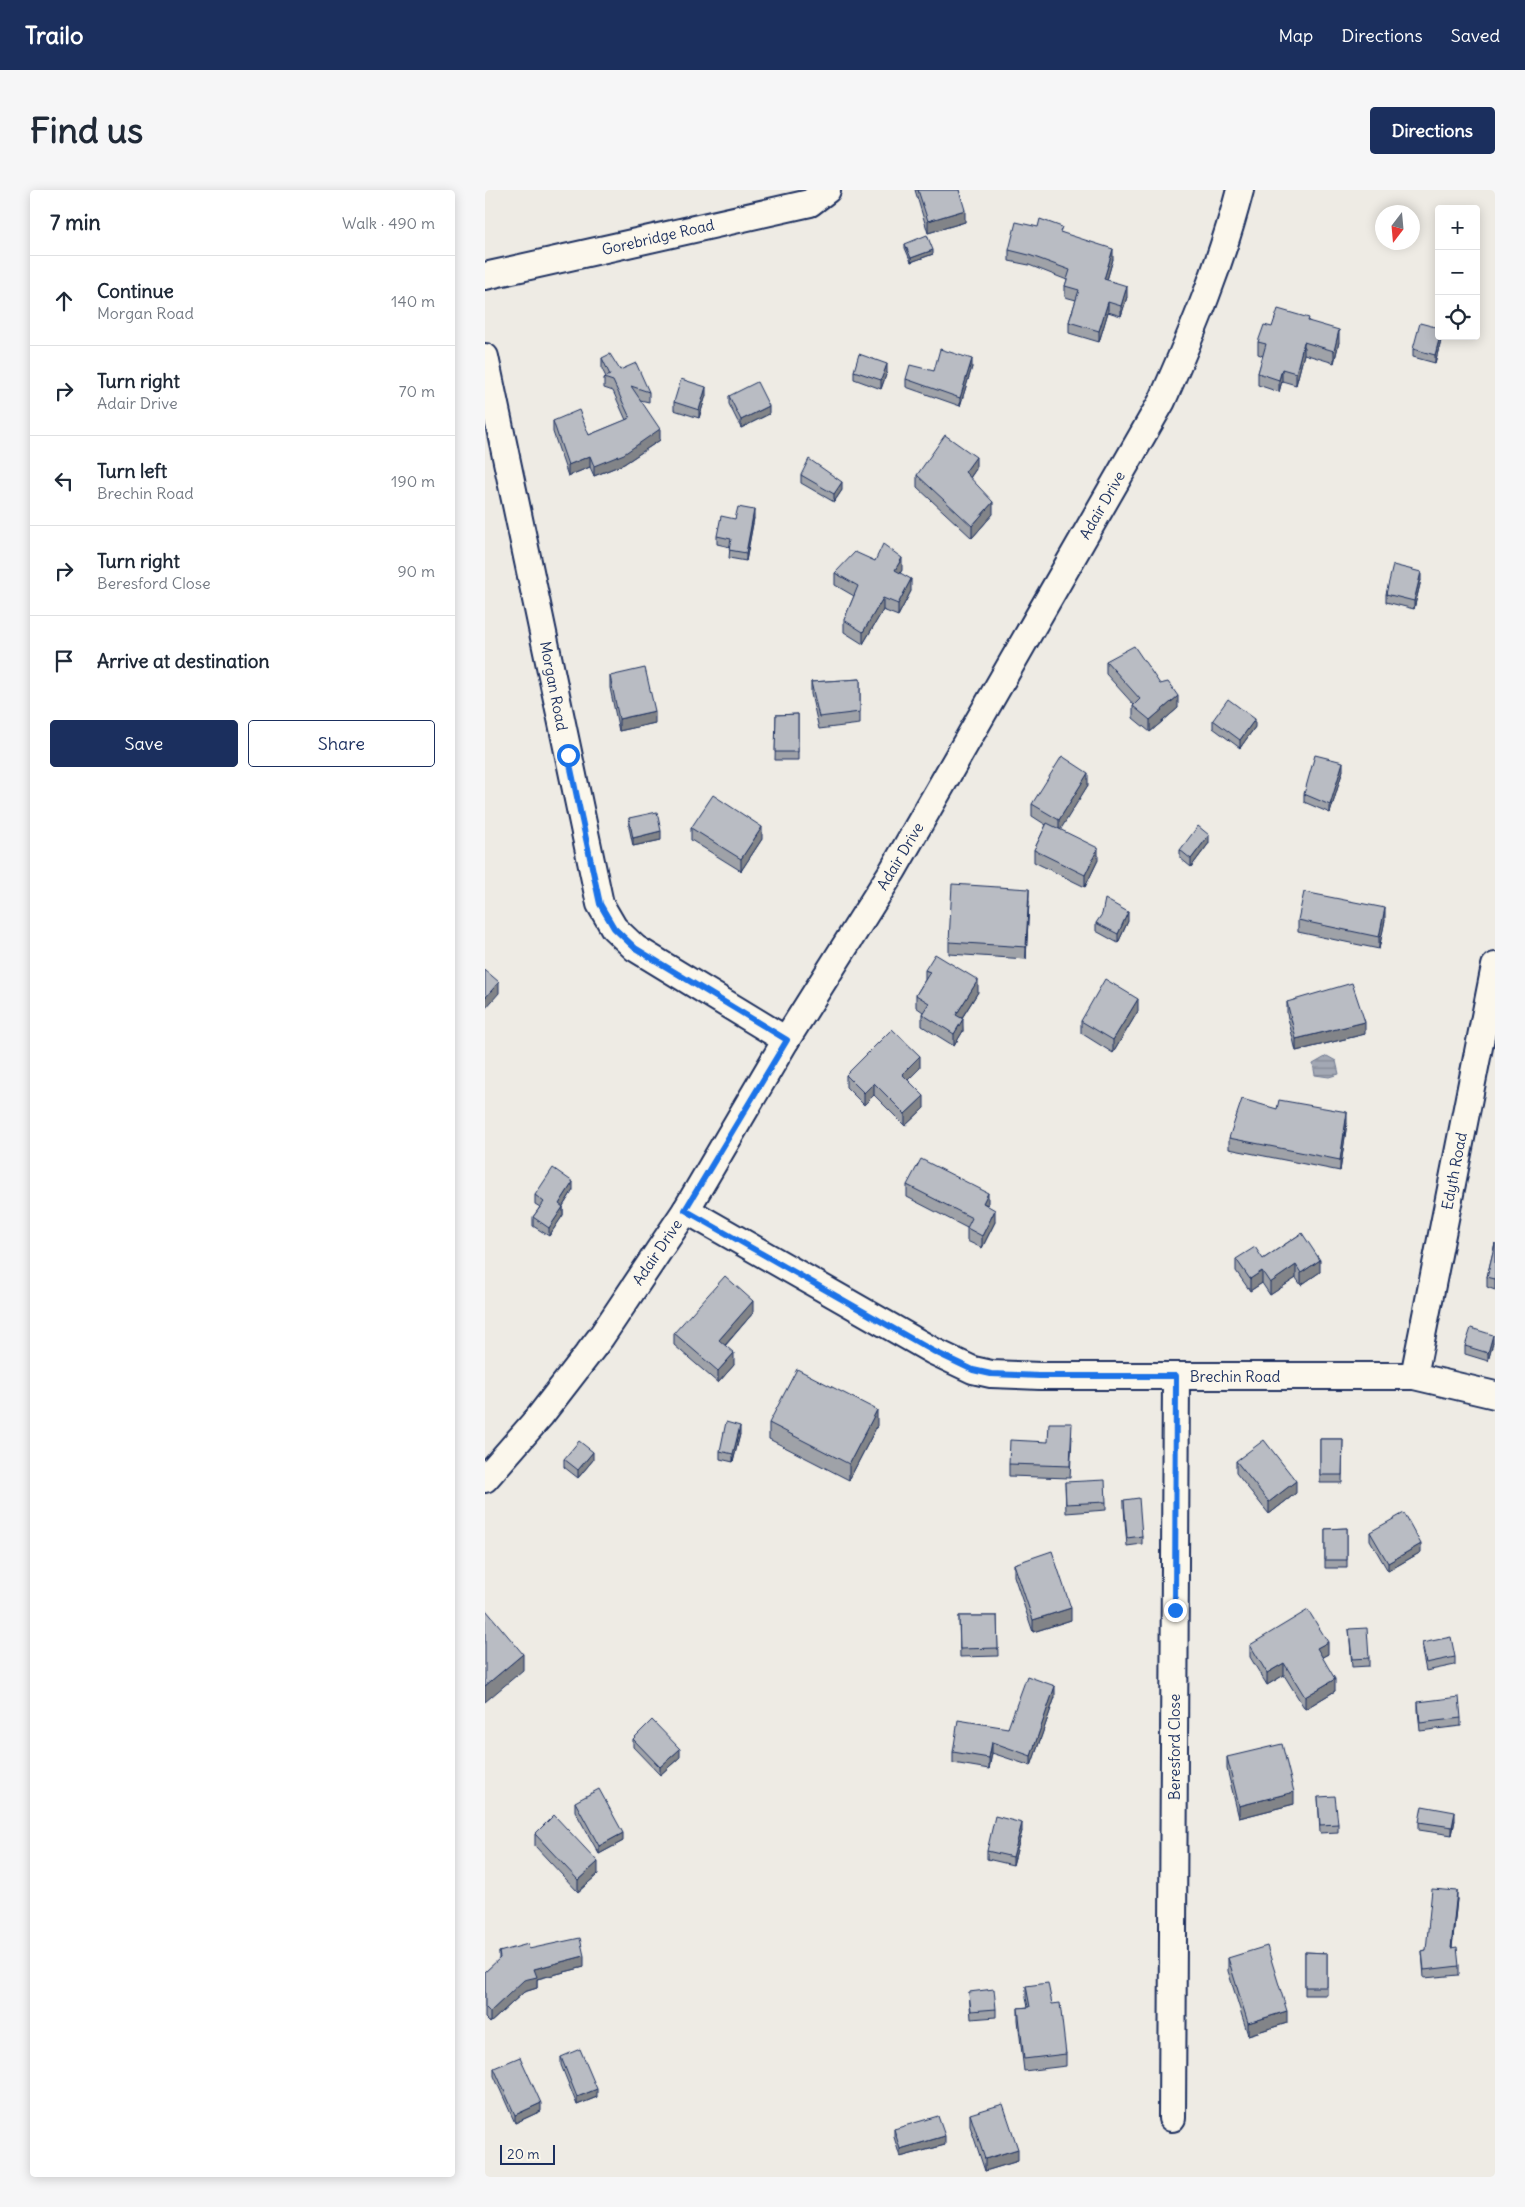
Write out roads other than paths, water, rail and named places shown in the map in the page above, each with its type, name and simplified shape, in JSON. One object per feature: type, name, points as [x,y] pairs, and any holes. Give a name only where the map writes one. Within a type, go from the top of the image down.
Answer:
[{"type":"street","name":"Gorebridge Road","points":[[485,276],[810,203],[827,190]]},
{"type":"street","name":"Adair Drive","points":[[485,1479],[540,1416],[601,1337],[685,1210],[787,1040],[893,870],[1162,401],[1198,321],[1229,230],[1240,190]]},
{"type":"street","name":"Morgan Road","points":[[485,357],[600,904],[614,928],[635,948],[787,1040]]},
{"type":"street","name":"Edyth Road","points":[[1414,1376],[1495,966]]},
{"type":"street","name":"Brechin Road","points":[[685,1210],[933,1351],[973,1370],[991,1374],[1040,1376],[1414,1376],[1495,1395]]},
{"type":"street","name":"Beresford Close","points":[[1172,2118],[1176,1376]]}]
